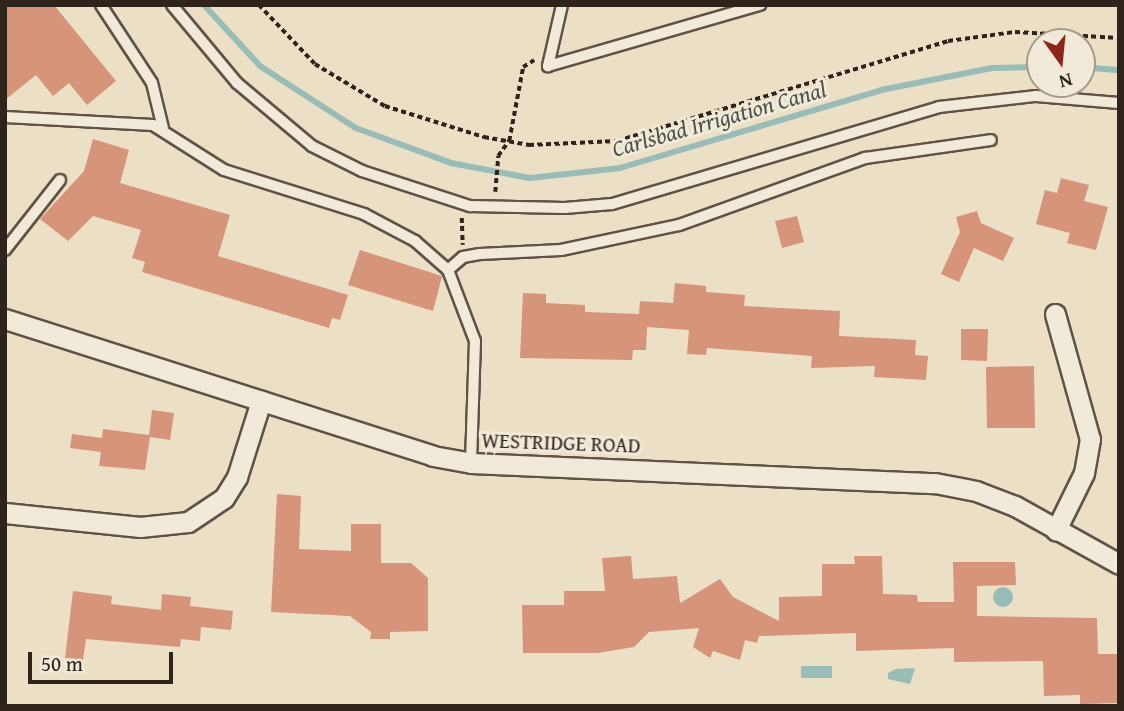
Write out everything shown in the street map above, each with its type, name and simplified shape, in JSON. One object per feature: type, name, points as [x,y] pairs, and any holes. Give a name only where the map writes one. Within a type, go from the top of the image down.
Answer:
[{"type":"street","points":[[1055,314],[1090,439],[1084,473],[1056,530]]},
{"type":"street","name":"WESTRIDGE ROAD","points":[[5,319],[433,456],[471,463],[935,483],[976,491],[1119,564]]},
{"type":"street","points":[[5,513],[140,527],[188,522],[224,499],[237,477],[261,401]]},
{"type":"lane","points":[[101,5],[152,83],[163,128]]},
{"type":"lane","points":[[172,5],[237,83],[312,146],[362,171],[462,204],[565,208],[648,196],[939,107],[1036,96],[1119,103]]},
{"type":"lane","points":[[562,5],[548,65],[760,5]]},
{"type":"lane","points":[[5,117],[163,128],[224,170],[387,223],[448,270],[475,341],[471,463]]},
{"type":"lane","points":[[448,270],[463,257],[561,250],[617,240],[713,215],[848,163],[991,140]]},
{"type":"lane","points":[[5,250],[60,180]]},
{"type":"path","points":[[259,5],[315,64],[351,88],[433,123],[509,141],[572,146],[617,141],[948,41],[1015,32],[1119,38]]},
{"type":"path","points":[[494,207],[498,156],[509,141],[523,67],[553,47]]},
{"type":"path","points":[[462,204],[463,257]]},
{"type":"water","points":[[1003,587],[1010,590],[1013,597],[1010,604],[1003,607],[996,604],[993,597],[996,590]]},
{"type":"water","points":[[801,666],[832,666],[832,678],[801,678]]},
{"type":"water","points":[[915,668],[910,684],[888,679],[888,673],[896,669]]},
{"type":"building","points":[[5,5],[54,5],[116,81],[87,105],[69,83],[53,96],[36,75],[5,100]]},
{"type":"building","points":[[93,139],[129,150],[120,183],[230,215],[218,256],[348,295],[340,320],[332,318],[329,328],[142,272],[145,262],[132,258],[141,230],[93,216],[68,241],[40,219],[84,171]]},
{"type":"building","points":[[1061,178],[1089,185],[1084,201],[1108,207],[1096,250],[1067,243],[1070,233],[1036,224],[1045,190],[1057,193]]},
{"type":"building","points":[[977,211],[981,223],[1014,238],[1003,261],[974,248],[959,282],[941,274],[960,232],[956,217]]},
{"type":"building","points":[[797,216],[804,242],[782,248],[775,221]]},
{"type":"building","points":[[360,250],[442,276],[433,311],[348,285]]},
{"type":"building","points":[[675,283],[706,286],[706,292],[745,295],[744,306],[840,311],[839,336],[916,340],[915,355],[928,356],[926,380],[874,377],[875,366],[811,368],[812,356],[707,348],[706,355],[687,354],[689,330],[647,327],[646,350],[633,350],[632,360],[520,358],[523,293],[546,294],[546,303],[585,305],[585,312],[639,314],[640,301],[673,303]]},
{"type":"building","points":[[961,329],[988,329],[987,361],[961,360]]},
{"type":"building","points":[[1034,366],[1035,428],[987,428],[986,367]]},
{"type":"building","points":[[152,410],[174,413],[170,440],[150,437],[145,470],[99,466],[101,452],[70,448],[72,434],[102,438],[103,429],[149,435]]},
{"type":"building","points":[[277,494],[301,496],[299,549],[351,551],[351,524],[381,524],[381,563],[411,563],[428,578],[428,631],[390,632],[390,639],[370,639],[371,632],[350,616],[271,612]]},
{"type":"building","points":[[631,556],[633,579],[677,576],[680,603],[720,579],[733,597],[779,621],[779,597],[822,596],[822,564],[855,564],[854,556],[882,556],[883,594],[917,595],[918,602],[954,602],[953,562],[1015,562],[1016,585],[977,586],[977,616],[1097,618],[1098,654],[1119,654],[1119,703],[1080,704],[1080,695],[1044,696],[1043,661],[954,662],[954,648],[856,651],[856,633],[759,636],[757,643],[745,640],[740,660],[713,651],[710,658],[693,647],[699,628],[649,632],[634,647],[597,653],[523,653],[522,605],[564,605],[564,591],[605,591],[602,558]]},
{"type":"building","points":[[73,591],[112,596],[111,604],[161,610],[162,594],[191,597],[190,606],[233,611],[231,630],[201,627],[200,641],[181,639],[180,647],[86,639],[83,660],[65,658]]},
{"type":"waterway","name":"Carlsbad Irrigation Canal","points":[[204,5],[260,66],[356,128],[451,163],[530,178],[620,168],[881,90],[992,68],[1026,67]]},
{"type":"waterway","name":"Carlsbad Irrigation Canal","points":[[1096,68],[1119,70]]}]
